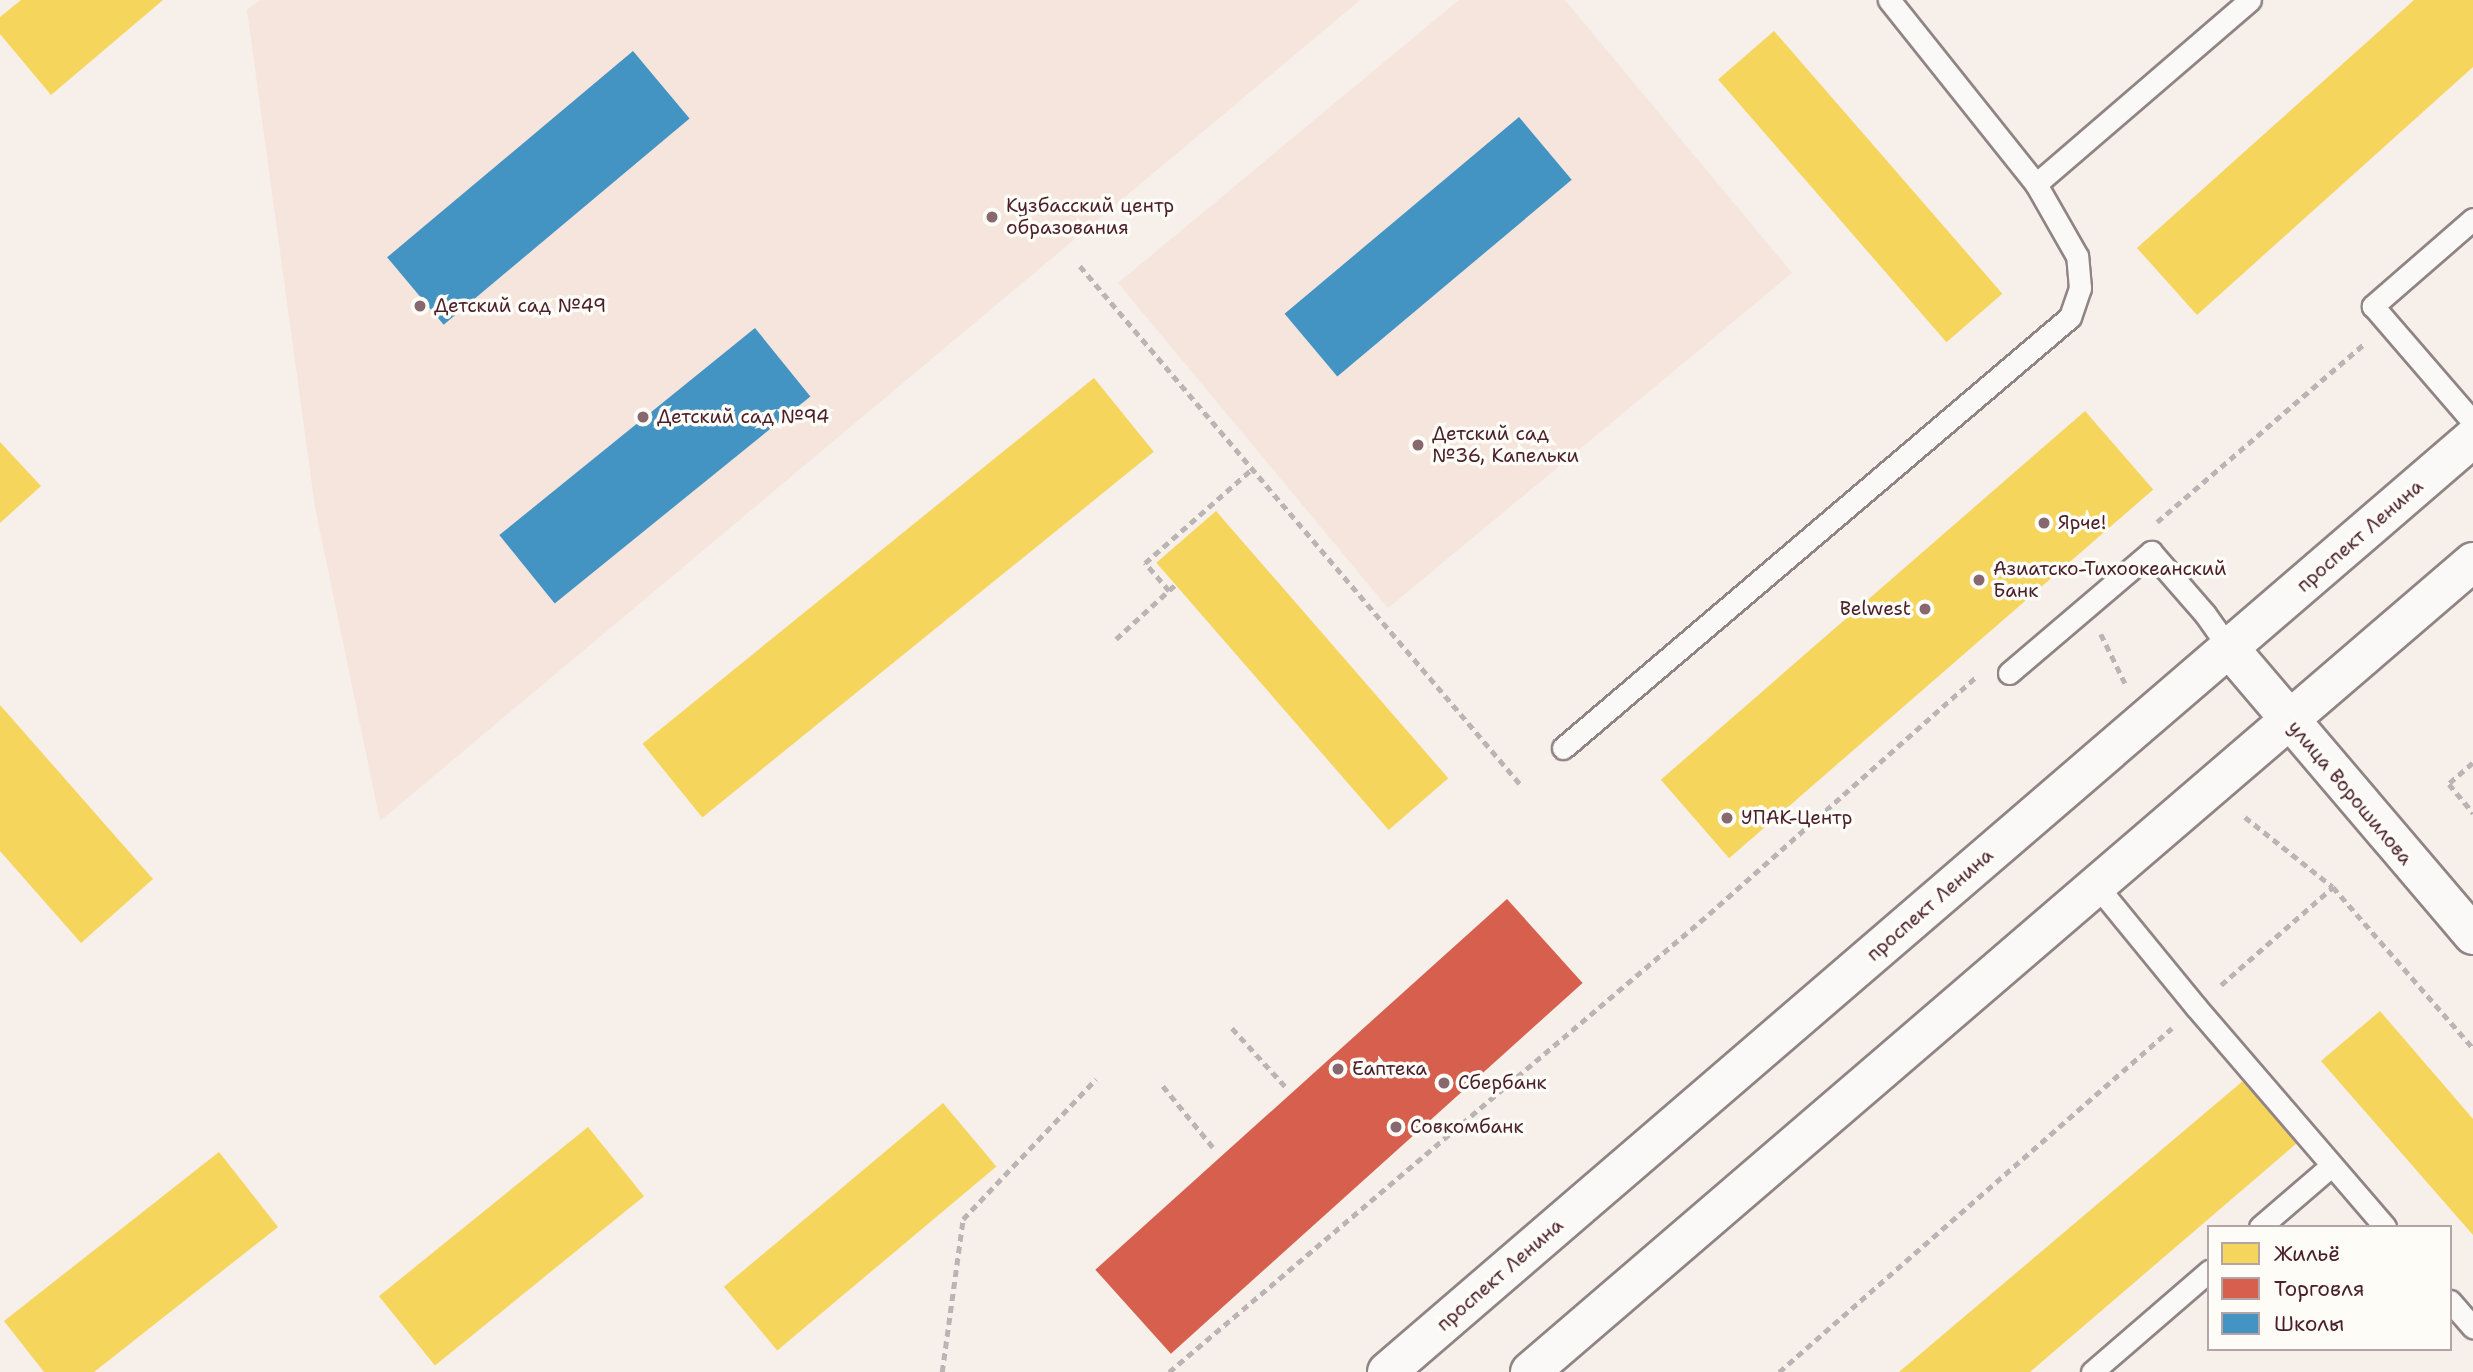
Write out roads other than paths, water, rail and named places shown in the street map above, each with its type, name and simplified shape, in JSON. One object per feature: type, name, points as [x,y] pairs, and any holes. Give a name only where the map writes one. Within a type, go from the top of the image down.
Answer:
[{"type":"main road","name":"проспект Ленина","points":[[1387,1372],[2473,438]]},
{"type":"main road","points":[[1530,1372],[2290,722],[2473,562]]},
{"type":"main road","name":"улица Ворошилова","points":[[2229,648],[2473,936]]},
{"type":"lane","points":[[1563,748],[2070,317],[2080,288],[2077,256],[2036,184],[1889,0]]},
{"type":"lane","points":[[2036,184],[2250,0]]},
{"type":"lane","points":[[2473,219],[2373,306],[2473,422]]},
{"type":"lane","points":[[2008,673],[2151,552],[2205,614],[2229,648]]},
{"type":"lane","points":[[2097,886],[2196,1007],[2383,1225]]},
{"type":"lane","points":[[2262,1225],[2331,1166]]},
{"type":"lane","points":[[2092,1372],[2207,1273]]},
{"type":"lane","points":[[2452,1303],[2473,1327]]},
{"type":"place","name":"Кузбасский центр образования","points":[[992,217]]},
{"type":"place","name":"Детский сад №49","points":[[420,306]]},
{"type":"place","name":"Детский сад №94","points":[[643,417]]},
{"type":"place","name":"Детский сад №36, Капельки","points":[[1418,445]]},
{"type":"place","name":"Ярче!","points":[[2044,523]]},
{"type":"place","name":"Азиатско-Тихоокеанский Банк","points":[[1979,580]]},
{"type":"place","name":"Belwest","points":[[1925,609]]},
{"type":"place","name":"УПАК-Центр","points":[[1727,818]]},
{"type":"place","name":"Еаптека","points":[[1338,1069]]},
{"type":"place","name":"Сбербанк","points":[[1444,1083]]},
{"type":"place","name":"Совкомбанк","points":[[1396,1127]]}]
